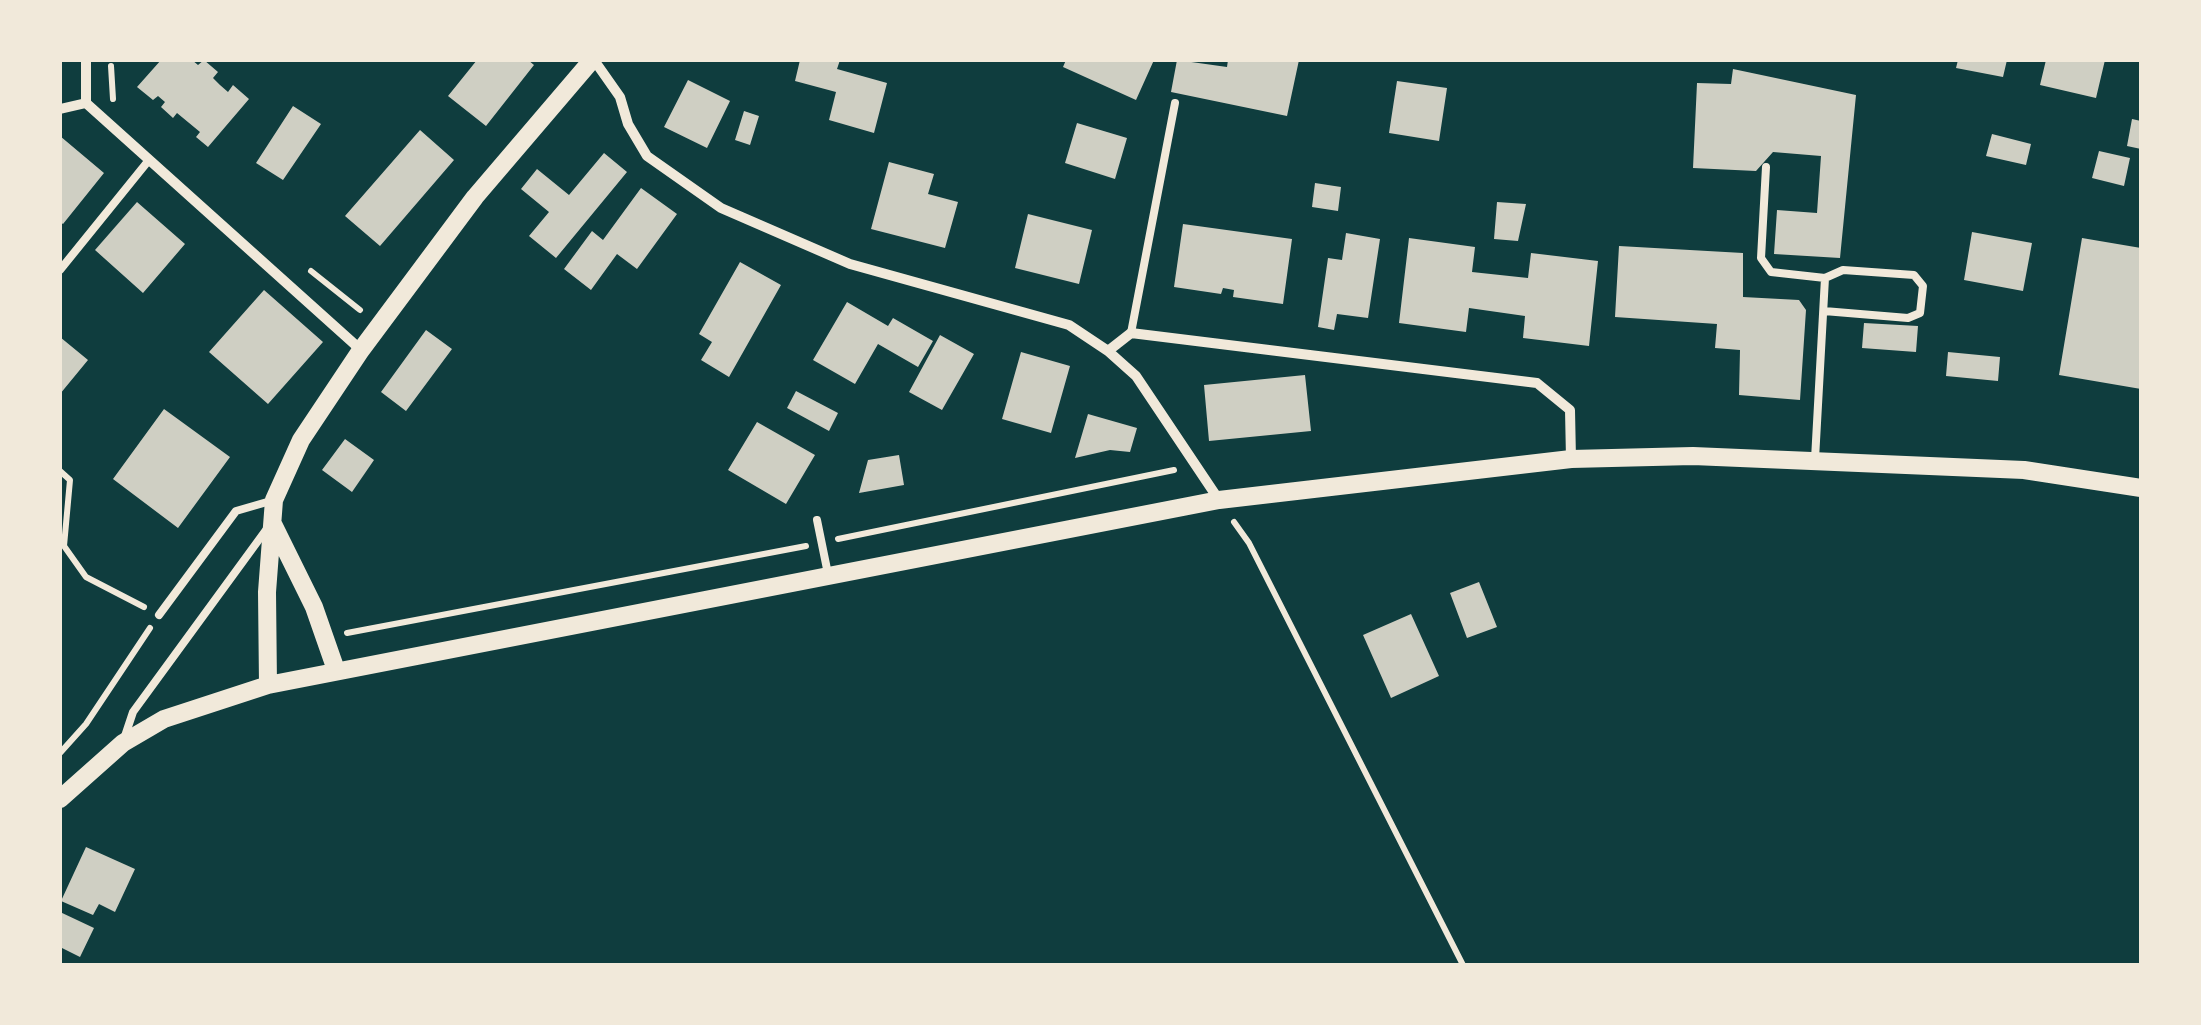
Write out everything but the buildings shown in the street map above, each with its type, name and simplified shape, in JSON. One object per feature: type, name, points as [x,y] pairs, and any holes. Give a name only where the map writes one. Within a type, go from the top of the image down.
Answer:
[{"type":"street","points":[[86,60],[86,104],[360,350]]},
{"type":"street","points":[[268,686],[274,500],[301,440],[360,350],[475,197],[593,60],[614,86],[628,124],[647,156],[721,208],[850,264],[1068,325],[1108,350],[1136,376],[1219,500]]},
{"type":"street","points":[[60,109],[86,104]]},
{"type":"street","points":[[1108,350],[1131,333],[1537,383],[1570,410],[1572,459]]},
{"type":"street","points":[[60,799],[123,744],[164,719],[268,686],[1219,500],[1572,459],[1815,459],[2024,470],[2141,488]]},
{"type":"street","points":[[272,522],[326,637],[336,670]]},
{"type":"lane","points":[[1131,333],[1175,103]]},
{"type":"lane","points":[[60,270],[149,160]]},
{"type":"lane","points":[[1766,168],[1762,258],[1771,272],[1825,278],[1842,270],[1860,271],[1914,276],[1923,286],[1920,313],[1908,318],[1824,312]]},
{"type":"lane","points":[[1815,459],[1825,278]]},
{"type":"lane","points":[[159,615],[236,510],[274,500]]},
{"type":"lane","points":[[818,520],[828,574]]},
{"type":"lane","points":[[123,744],[134,712],[272,522]]},
{"type":"path","points":[[326,637],[1196,466]]},
{"type":"path","points":[[60,471],[70,480],[64,546],[86,577],[159,615],[86,724],[60,753]]},
{"type":"path","points":[[1219,500],[1249,543],[1463,965]]}]
